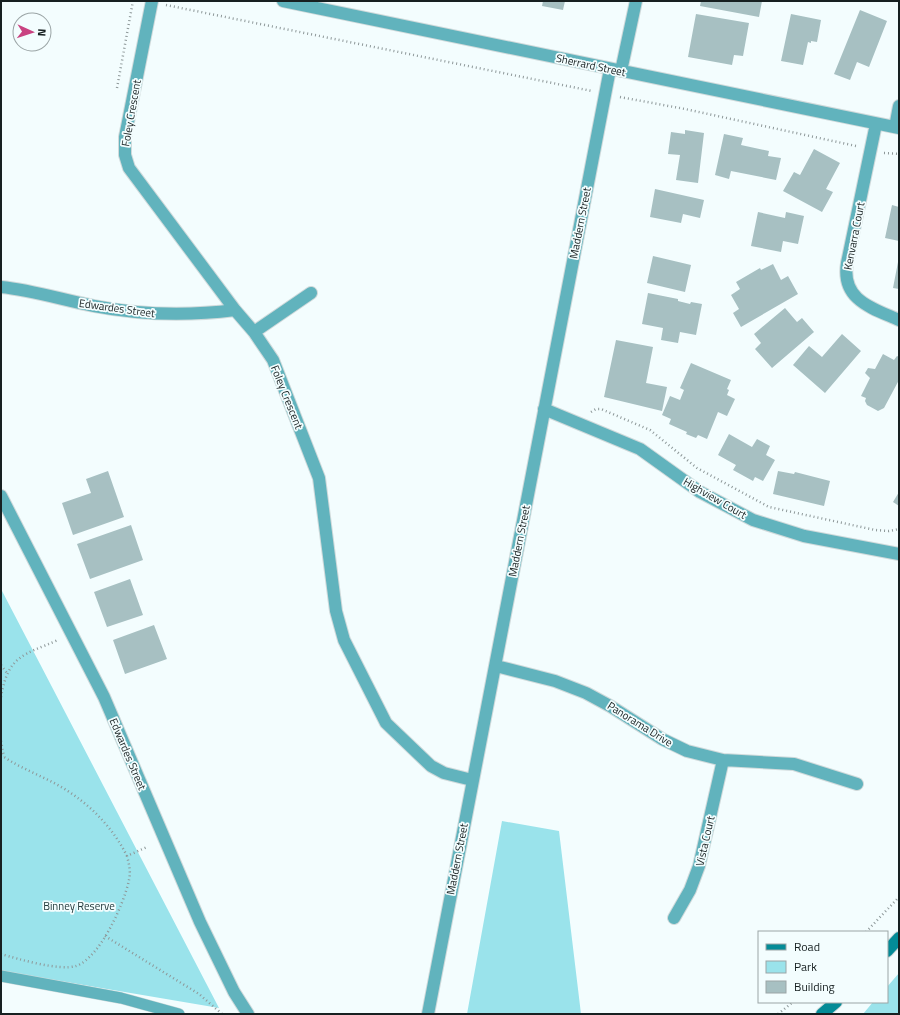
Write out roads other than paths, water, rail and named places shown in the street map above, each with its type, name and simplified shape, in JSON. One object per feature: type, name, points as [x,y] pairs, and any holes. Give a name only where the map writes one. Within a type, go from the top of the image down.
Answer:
[{"type":"street","name":"Sherrard Street","points":[[283,1],[341,7],[616,70],[897,128]]},
{"type":"street","name":"Maddern Street","points":[[428,1014],[605,94],[616,70],[636,1]]},
{"type":"street","name":"Foley Crescent","points":[[152,2],[125,137],[126,160],[133,176],[235,310],[254,332],[276,369],[319,478],[336,611],[344,640],[381,714],[393,731],[431,766],[444,773],[472,780]]},
{"type":"street","points":[[897,128],[899,106]]},
{"type":"street","name":"Kenvarra Court","points":[[876,124],[847,264],[846,279],[856,298],[867,306],[899,320]]},
{"type":"street","name":"Edwardes Street","points":[[1,287],[93,306],[137,312],[197,314],[235,310]]},
{"type":"street","points":[[254,332],[311,293]]},
{"type":"street","name":"Highview Court","points":[[544,409],[584,424],[640,449],[700,492],[753,520],[804,536],[899,554]]},
{"type":"street","name":"Edwardes Street","points":[[1,496],[72,634],[118,728],[200,922],[234,992],[248,1014]]},
{"type":"street","name":"Panorama Drive","points":[[496,666],[572,687],[605,702],[648,732],[687,751],[723,760],[785,762],[857,784]]},
{"type":"street","name":"Vista Court","points":[[674,918],[690,890],[699,866],[723,760]]},
{"type":"street","points":[[888,950],[899,938]]},
{"type":"street","points":[[822,1014],[835,1003]]},
{"type":"lane","points":[[1,976],[121,998],[178,1014]]},
{"type":"park label","name":"Binney Reserve","points":[[79,906]]}]
